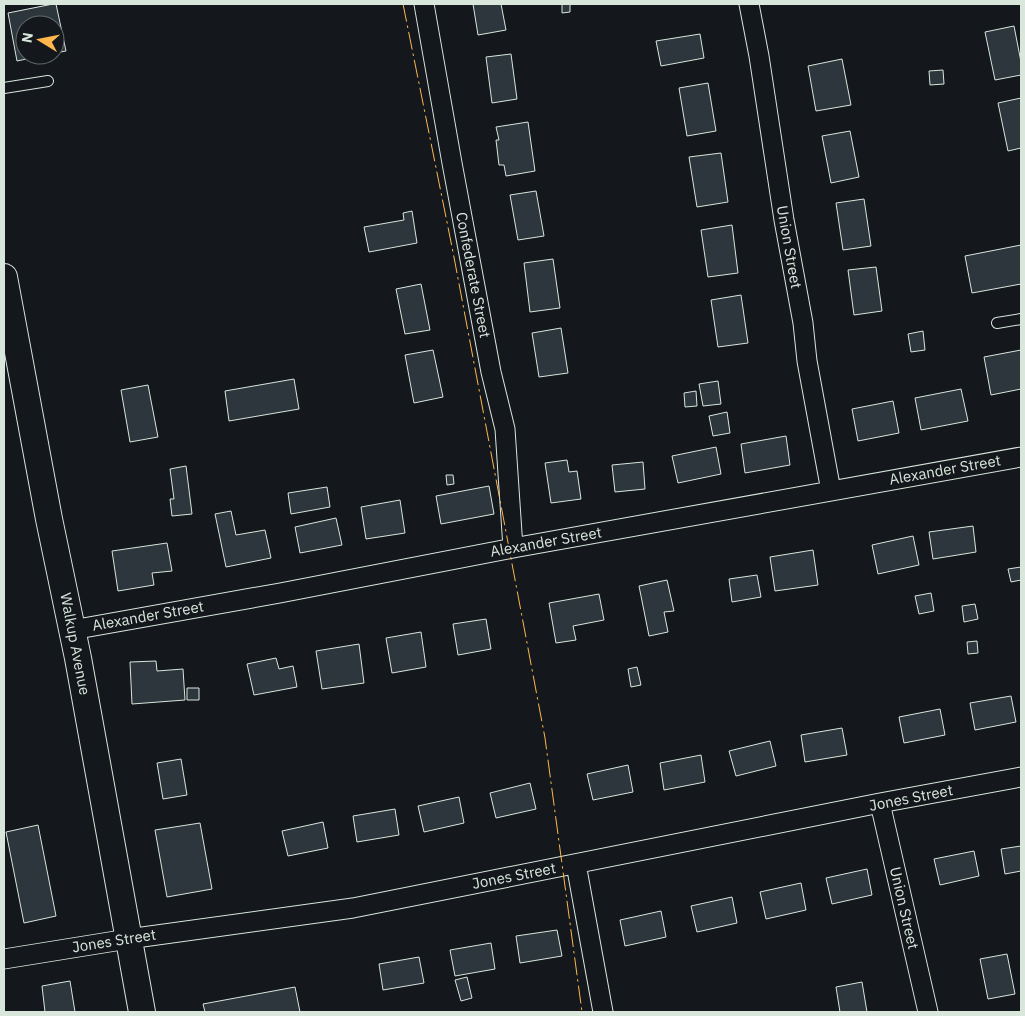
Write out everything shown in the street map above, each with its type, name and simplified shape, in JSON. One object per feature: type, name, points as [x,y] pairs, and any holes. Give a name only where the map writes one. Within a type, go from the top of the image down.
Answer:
[{"type":"street","name":"Confederate Street","points":[[424,4],[491,372],[505,429],[513,548]]},
{"type":"street","name":"Union Street","points":[[749,4],[784,220],[803,323],[807,361],[831,491]]},
{"type":"street","name":"Walkup Avenue","points":[[4,277],[105,803],[142,1012]]},
{"type":"street","name":"Alexander Street","points":[[72,630],[280,593],[513,548],[1021,457]]},
{"type":"street","name":"Jones Street","points":[[4,959],[128,939],[354,908],[880,803],[1021,777]]},
{"type":"street","name":"Union Street","points":[[880,803],[928,1012]]},
{"type":"street","points":[[576,864],[603,1012]]},
{"type":"lane","points":[[4,88],[48,81]]},
{"type":"lane","points":[[997,323],[1021,319]]},
{"type":"building","points":[[56,4],[58,15],[15,15],[15,50],[8,13]]},
{"type":"building","points":[[473,4],[501,4],[506,30],[478,35]]},
{"type":"building","points":[[562,4],[570,4],[570,12],[562,13]]},
{"type":"building","points":[[1014,26],[1021,62],[1021,75],[995,80],[985,32]]},
{"type":"building","points":[[700,34],[704,58],[661,66],[656,41]]},
{"type":"building","points":[[511,54],[517,99],[492,103],[486,57]]},
{"type":"building","points":[[842,59],[851,105],[816,111],[808,66]]},
{"type":"building","points":[[943,70],[944,84],[930,85],[929,71]]},
{"type":"building","points":[[708,83],[716,131],[687,136],[679,88]]},
{"type":"building","points":[[1021,98],[1021,148],[1008,151],[998,103]]},
{"type":"building","points":[[528,122],[535,171],[506,176],[504,165],[499,165],[496,140],[499,140],[496,127]]},
{"type":"building","points":[[850,131],[859,177],[831,183],[822,136]]},
{"type":"building","points":[[721,153],[728,202],[697,207],[689,157]]},
{"type":"building","points":[[536,191],[544,236],[518,240],[510,195]]},
{"type":"building","points":[[864,199],[871,246],[843,250],[836,203]]},
{"type":"building","points":[[412,211],[417,243],[369,252],[364,227],[404,220],[403,213]]},
{"type":"building","points":[[732,225],[738,273],[708,277],[701,230]]},
{"type":"building","points":[[1021,245],[1021,284],[972,293],[965,256]]},
{"type":"building","points":[[553,259],[560,308],[530,312],[524,263]]},
{"type":"building","points":[[876,267],[882,311],[854,315],[848,270]]},
{"type":"building","points":[[421,284],[430,330],[405,334],[396,289]]},
{"type":"building","points":[[741,295],[748,343],[718,347],[711,300]]},
{"type":"building","points":[[561,328],[568,373],[539,377],[532,333]]},
{"type":"building","points":[[923,331],[925,350],[911,352],[908,334]]},
{"type":"building","points":[[433,350],[443,397],[414,403],[405,355]]},
{"type":"building","points":[[1021,350],[1021,389],[991,395],[984,357]]},
{"type":"building","points":[[294,379],[299,409],[229,421],[225,391]]},
{"type":"building","points":[[718,381],[721,404],[703,406],[699,384]]},
{"type":"building","points":[[148,385],[158,437],[130,442],[121,390]]},
{"type":"building","points":[[961,389],[968,421],[921,430],[915,398]]},
{"type":"building","points":[[696,391],[697,406],[685,407],[684,393]]},
{"type":"building","points":[[893,401],[899,433],[858,441],[852,409]]},
{"type":"building","points":[[727,412],[730,433],[713,436],[709,416]]},
{"type":"building","points":[[786,436],[790,465],[745,473],[741,444]]},
{"type":"building","points":[[716,447],[721,474],[678,483],[672,456]]},
{"type":"building","points":[[567,460],[569,472],[577,471],[581,499],[551,503],[545,463]]},
{"type":"building","points":[[643,462],[645,489],[615,492],[612,465]]},
{"type":"building","points":[[186,466],[192,514],[172,516],[170,499],[174,499],[170,469]]},
{"type":"building","points":[[446,475],[453,475],[454,484],[447,485]]},
{"type":"building","points":[[489,486],[494,514],[441,524],[436,496]]},
{"type":"building","points":[[327,487],[330,507],[291,514],[288,493]]},
{"type":"building","points":[[400,500],[405,533],[366,539],[361,507]]},
{"type":"building","points":[[231,511],[236,535],[265,530],[271,558],[226,567],[215,514]]},
{"type":"building","points":[[336,518],[342,545],[300,553],[295,527]]},
{"type":"building","points":[[973,526],[976,552],[933,559],[929,532]]},
{"type":"building","points":[[913,536],[919,565],[878,574],[872,545]]},
{"type":"building","points":[[167,543],[172,571],[152,573],[154,585],[118,591],[112,551]]},
{"type":"building","points":[[813,550],[818,585],[775,591],[770,557]]},
{"type":"building","points":[[1021,567],[1021,580],[1011,582],[1008,569]]},
{"type":"building","points":[[757,575],[761,597],[732,602],[729,579]]},
{"type":"building","points":[[667,580],[674,611],[664,612],[668,632],[649,636],[639,586]]},
{"type":"building","points":[[931,593],[934,611],[919,614],[915,596]]},
{"type":"building","points":[[599,594],[604,620],[573,626],[576,640],[556,643],[549,603]]},
{"type":"building","points":[[975,604],[978,619],[964,622],[962,606]]},
{"type":"building","points":[[486,619],[491,649],[458,655],[453,624]]},
{"type":"building","points":[[421,632],[426,667],[392,673],[386,638]]},
{"type":"building","points":[[977,641],[978,653],[968,654],[967,642]]},
{"type":"building","points":[[359,644],[364,683],[322,689],[316,651]]},
{"type":"building","points":[[276,658],[279,669],[293,666],[297,687],[254,695],[247,664]]},
{"type":"building","points":[[156,661],[157,671],[183,669],[185,700],[132,704],[130,662]]},
{"type":"building","points":[[637,667],[641,685],[631,687],[628,669]]},
{"type":"building","points":[[187,688],[199,688],[199,700],[187,700]]},
{"type":"building","points":[[1011,696],[1016,722],[975,730],[970,703]]},
{"type":"building","points":[[940,709],[945,735],[904,743],[899,717]]},
{"type":"building","points":[[842,728],[847,755],[805,762],[801,735]]},
{"type":"building","points":[[770,741],[776,766],[736,776],[729,751]]},
{"type":"building","points":[[701,755],[705,782],[664,790],[660,763]]},
{"type":"building","points":[[181,759],[187,795],[163,799],[157,763]]},
{"type":"building","points":[[628,765],[633,792],[593,800],[587,774]]},
{"type":"building","points":[[530,783],[536,809],[496,818],[490,793]]},
{"type":"building","points":[[459,797],[464,823],[424,832],[418,806]]},
{"type":"building","points":[[395,809],[399,835],[357,842],[353,816]]},
{"type":"building","points":[[323,822],[328,848],[288,856],[282,831]]},
{"type":"building","points":[[200,823],[212,889],[167,897],[155,830]]},
{"type":"building","points":[[38,825],[56,916],[24,923],[6,832]]},
{"type":"building","points":[[1021,846],[1021,871],[1005,874],[1001,849]]},
{"type":"building","points":[[974,851],[979,876],[940,885],[934,859]]},
{"type":"building","points":[[867,869],[872,895],[832,904],[826,878]]},
{"type":"building","points":[[801,883],[806,910],[766,919],[760,892]]},
{"type":"building","points":[[732,897],[737,923],[697,932],[691,906]]},
{"type":"building","points":[[661,911],[666,937],[625,946],[620,920]]},
{"type":"building","points":[[557,930],[562,956],[520,963],[516,936]]},
{"type":"building","points":[[491,943],[495,969],[455,976],[450,950]]},
{"type":"building","points":[[1007,954],[1015,994],[988,999],[980,959]]},
{"type":"building","points":[[419,957],[424,983],[383,990],[379,964]]},
{"type":"building","points":[[467,977],[472,998],[461,1001],[455,980]]},
{"type":"building","points":[[70,981],[75,1012],[45,1012],[42,986]]},
{"type":"building","points":[[862,982],[867,1012],[840,1012],[836,987]]},
{"type":"building","points":[[295,987],[300,1012],[205,1012],[203,1004]]},
{"type":"power","points":[[403,4],[453,252],[545,738],[582,1012]]}]
